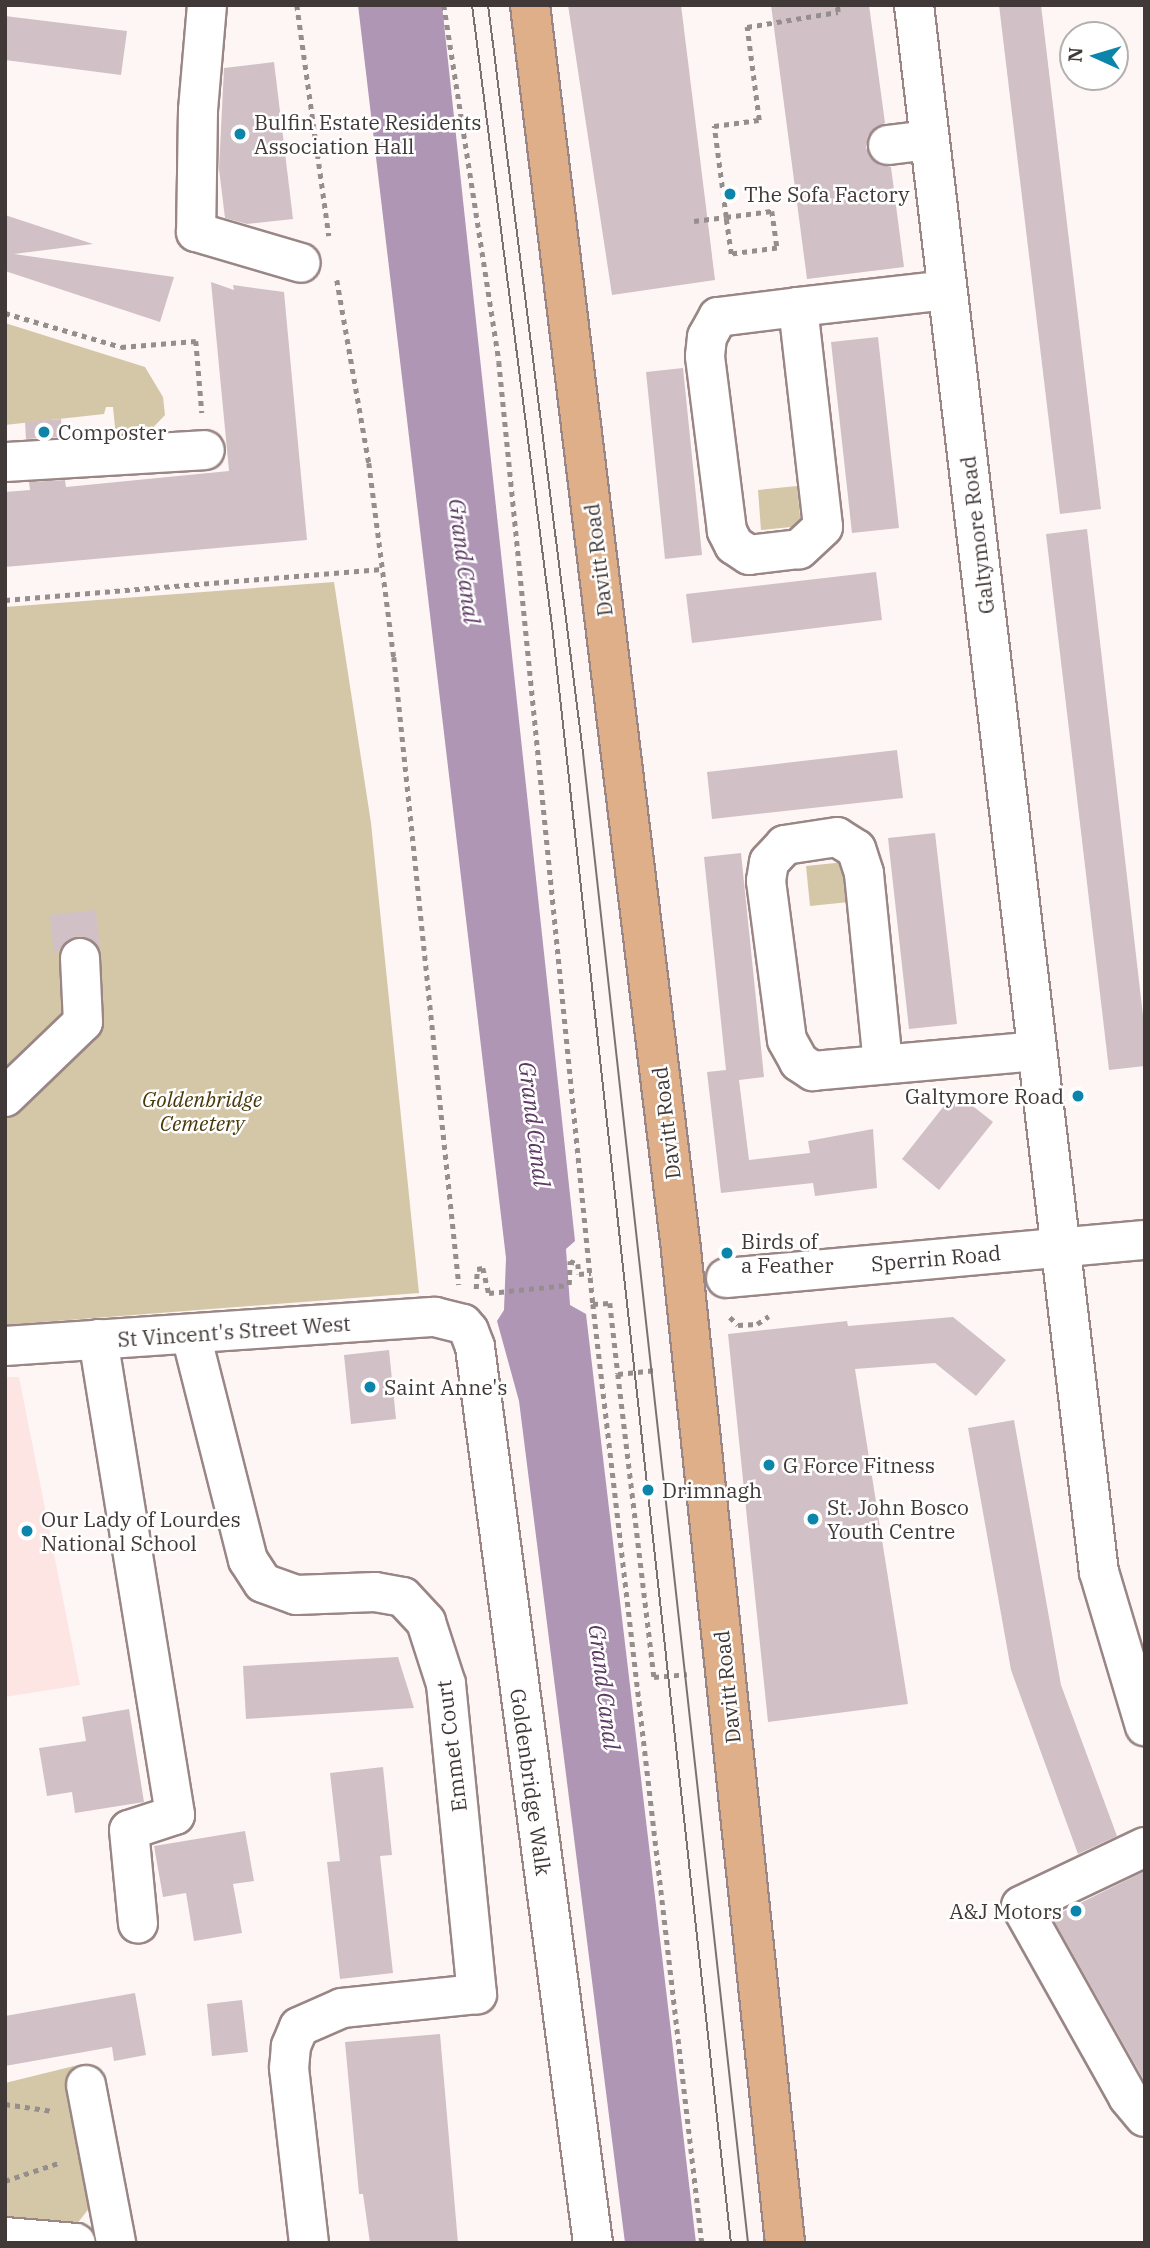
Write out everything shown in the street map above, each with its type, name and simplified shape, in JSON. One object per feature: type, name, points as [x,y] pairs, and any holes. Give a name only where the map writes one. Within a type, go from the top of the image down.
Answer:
[{"type":"main road","name":"Davitt Road","points":[[530,5],[684,1271],[785,2243]]},
{"type":"street","points":[[207,5],[198,110],[196,232],[323,260]]},
{"type":"street","name":"Galtymore Road","points":[[914,5],[1099,1572],[1145,1726]]},
{"type":"street","points":[[888,145],[929,140]]},
{"type":"street","points":[[798,307],[822,527],[799,549],[749,555],[734,545],[727,531],[707,337],[719,317],[798,307],[947,290]]},
{"type":"street","points":[[5,462],[205,450]]},
{"type":"street","points":[[883,1064],[864,873],[856,849],[837,837],[785,845],[769,862],[766,881],[787,1040],[799,1062],[813,1071],[1037,1051]]},
{"type":"street","points":[[5,1097],[83,1022],[80,958]]},
{"type":"street","name":"Sperrin Road","points":[[726,1278],[1145,1240]]},
{"type":"street","name":"St Vincent's Street West","points":[[5,1346],[435,1317],[463,1324]]},
{"type":"street","name":"Goldenbridge Walk","points":[[463,1324],[475,1347],[593,2243]]},
{"type":"street","name":"Emmet Court","points":[[191,1335],[248,1560],[263,1583],[296,1595],[374,1592],[403,1597],[426,1622],[446,1684],[477,1994],[342,2008],[319,2015],[299,2027],[291,2046],[289,2068],[309,2243]]},
{"type":"street","points":[[98,1339],[175,1815],[129,1829],[138,1924]]},
{"type":"street","points":[[1145,1847],[1021,1906],[1128,2097],[1145,2117]]},
{"type":"street","points":[[86,2085],[116,2243]]},
{"type":"street","points":[[5,2237],[76,2243]]},
{"type":"path","points":[[297,5],[323,260],[383,569],[463,1324]]},
{"type":"path","points":[[444,5],[499,362],[593,1304],[702,2243]]},
{"type":"path","points":[[694,221],[726,217],[772,211],[777,248],[731,254],[726,217],[715,126],[759,120],[747,27],[838,12],[837,5]]},
{"type":"path","points":[[5,313],[121,347],[196,341],[205,450]]},
{"type":"path","points":[[5,600],[383,569]]},
{"type":"path","points":[[475,1282],[477,1269],[483,1268],[488,1293],[569,1286],[570,1261],[579,1264],[579,1274],[591,1273]]},
{"type":"path","points":[[593,1304],[610,1303],[653,1677],[693,1674]]},
{"type":"path","points":[[618,1374],[665,1369]]},
{"type":"path","points":[[5,2181],[99,2152]]},
{"type":"shaded area","name":"Our Lady of Lourdes National School","points":[[5,1377],[19,1377],[80,1685],[5,1697]]},
{"type":"green space","points":[[5,323],[145,367],[163,397],[165,415],[145,436],[116,438],[113,407],[106,407],[104,414],[5,425]]},
{"type":"green space","points":[[797,486],[801,526],[761,530],[758,490]]},
{"type":"green space","name":"Goldenbridge Cemetery","points":[[334,582],[371,823],[419,1293],[5,1325],[5,607]]},
{"type":"green space","points":[[845,862],[849,902],[810,906],[806,866]]},
{"type":"green space","points":[[74,2066],[94,2202],[76,2225],[5,2216],[5,2083]]},
{"type":"water","name":"Grand Canal","points":[[358,5],[442,5],[575,1241],[566,1249],[570,1305],[586,1314],[696,2243],[625,2243],[519,1401],[497,1321],[504,1310],[506,1258]]},
{"type":"building","points":[[568,5],[681,5],[715,280],[612,295]]},
{"type":"building","points":[[771,5],[869,5],[885,123],[868,136],[866,148],[879,165],[891,167],[904,267],[807,279]]},
{"type":"building","points":[[999,5],[1041,5],[1101,509],[1060,514]]},
{"type":"building","points":[[5,16],[127,31],[121,75],[5,60]]},
{"type":"building","points":[[274,62],[293,219],[247,224],[225,218],[219,169],[224,68]]},
{"type":"building","points":[[5,215],[93,244],[14,254],[174,277],[160,322],[5,271]]},
{"type":"building","points":[[211,282],[234,290],[233,285],[284,292],[307,540],[5,567],[5,492],[30,490],[29,482],[65,480],[66,487],[229,471]]},
{"type":"building","points":[[878,337],[899,528],[852,533],[831,342]]},
{"type":"building","points":[[683,368],[702,555],[665,559],[646,372]]},
{"type":"building","name":"Composter","points":[[61,419],[62,437],[26,439],[25,422]]},
{"type":"building","points":[[1087,529],[1145,1033],[1145,1066],[1109,1070],[1046,534]]},
{"type":"building","points":[[876,572],[882,620],[692,643],[686,594]]},
{"type":"building","points":[[897,750],[903,798],[712,819],[707,772]]},
{"type":"building","points":[[935,833],[957,1024],[909,1029],[888,838]]},
{"type":"building","points":[[741,853],[764,1077],[739,1080],[749,1160],[810,1153],[808,1141],[873,1129],[877,1188],[815,1196],[813,1183],[721,1193],[707,1072],[726,1070],[704,857]]},
{"type":"building","points":[[96,910],[100,950],[91,939],[78,936],[68,940],[54,955],[50,915]]},
{"type":"building","points":[[955,1092],[993,1122],[939,1190],[902,1159]]},
{"type":"building","name":"St. John Bosco Youth Centre","points":[[953,1317],[1006,1360],[976,1396],[935,1363],[855,1369],[908,1704],[768,1722],[728,1334],[847,1321],[848,1326]]},
{"type":"building","name":"Saint Anne's","points":[[389,1350],[396,1419],[351,1424],[344,1355]]},
{"type":"building","points":[[1014,1420],[1061,1685],[1117,1836],[1078,1854],[1011,1670],[968,1428]]},
{"type":"building","points":[[398,1657],[414,1708],[246,1719],[243,1666]]},
{"type":"building","points":[[129,1709],[144,1802],[75,1813],[72,1792],[47,1796],[39,1748],[86,1741],[82,1717]]},
{"type":"building","points":[[383,1767],[392,1855],[380,1856],[393,1973],[340,1979],[327,1862],[340,1861],[330,1773]]},
{"type":"building","points":[[245,1831],[254,1881],[233,1884],[242,1933],[194,1941],[186,1893],[163,1897],[154,1846]]},
{"type":"building","points":[[1145,1871],[1145,2082],[1052,1917]]},
{"type":"building","points":[[135,1993],[146,2055],[114,2061],[112,2047],[5,2066],[5,2016]]},
{"type":"building","points":[[242,2000],[248,2052],[212,2056],[207,2004]]},
{"type":"building","points":[[440,2034],[458,2243],[370,2243],[363,2194],[359,2194],[345,2042]]},
{"type":"tram line","points":[[472,5],[553,634],[731,2243]]},
{"type":"tram line","points":[[488,5],[583,753],[748,2243]]},
{"type":"place","name":"Bulfin Estate Residents Association Hall","points":[[240,134]]},
{"type":"place","name":"The Sofa Factory","points":[[730,194]]},
{"type":"place","name":"Composter","points":[[44,432]]},
{"type":"place","name":"Galtymore Road","points":[[1078,1096]]},
{"type":"place","name":"Birds of a Feather","points":[[727,1253]]},
{"type":"place","name":"Saint Anne's","points":[[370,1387]]},
{"type":"place","name":"G Force Fitness","points":[[769,1465]]},
{"type":"place","name":"Drimnagh","points":[[648,1490]]},
{"type":"place","name":"St. John Bosco Youth Centre","points":[[813,1519]]},
{"type":"place","name":"Our Lady of Lourdes National School","points":[[27,1531]]},
{"type":"place","name":"A&J Motors","points":[[1076,1911]]}]
